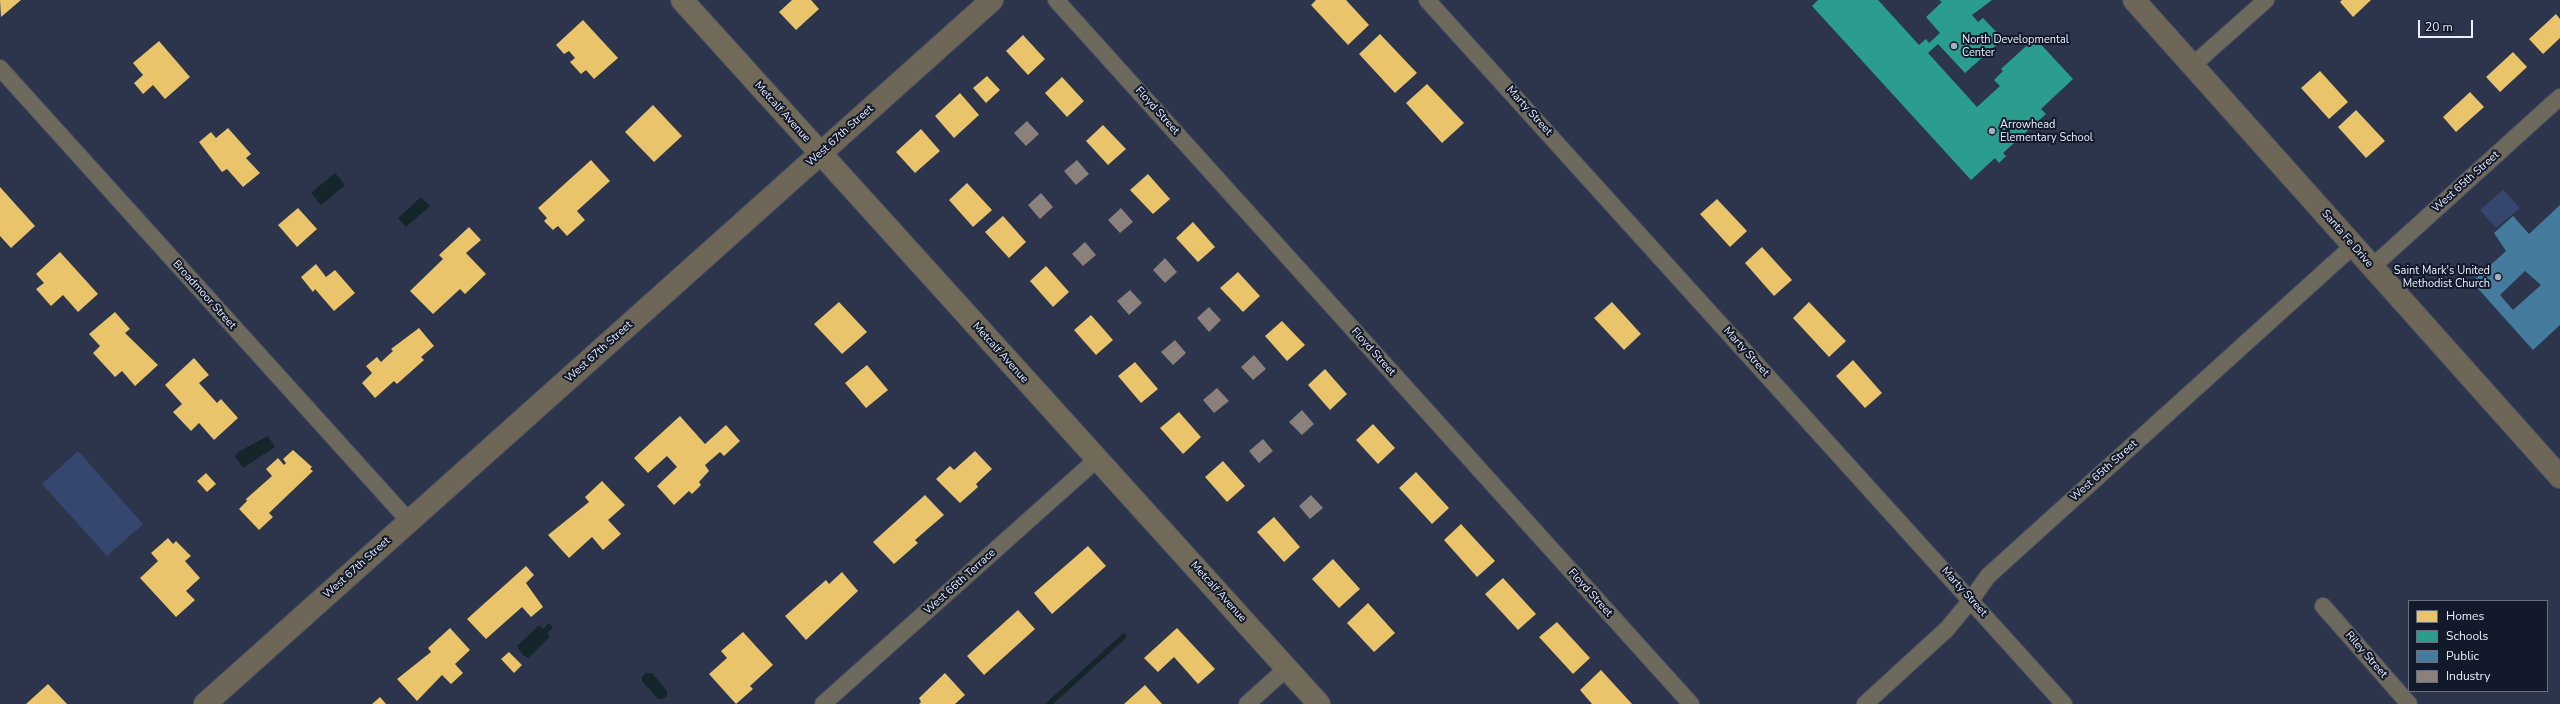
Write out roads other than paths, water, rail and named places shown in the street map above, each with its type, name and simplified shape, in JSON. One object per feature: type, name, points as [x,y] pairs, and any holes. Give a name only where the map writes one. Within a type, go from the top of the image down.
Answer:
[{"type":"main road","name":"Metcalf Avenue","points":[[682,0],[1096,460],[1319,704]]},
{"type":"street","name":"West 67th Street","points":[[205,704],[992,0]]},
{"type":"street","name":"Floyd Street","points":[[1056,0],[1691,704]]},
{"type":"street","name":"Marty Street","points":[[1427,0],[2064,704]]},
{"type":"street","name":"Santa Fe Drive","points":[[2134,0],[2353,246],[2558,470]]},
{"type":"street","points":[[2193,65],[2266,0]]},
{"type":"street","name":"Broadmoor Street","points":[[0,68],[409,521]]},
{"type":"street","name":"West 65th Street","points":[[2372,267],[2560,97]]},
{"type":"street","name":"West 65th Street","points":[[1865,704],[1947,629],[1971,600],[1988,576],[2353,246]]},
{"type":"street","name":"West 66th Terrace","points":[[824,704],[1096,460]]},
{"type":"street","name":"Riley Street","points":[[2323,606],[2409,704]]},
{"type":"street","points":[[1247,704],[1287,668]]},
{"type":"waterway","points":[[1049,704],[1124,636]]},
{"type":"place","name":"North Developmental Center","points":[[1954,46]]},
{"type":"place","name":"Arrowhead Elementary School","points":[[1992,131]]},
{"type":"place","name":"Saint Mark's United Methodist Church","points":[[2498,277]]}]
